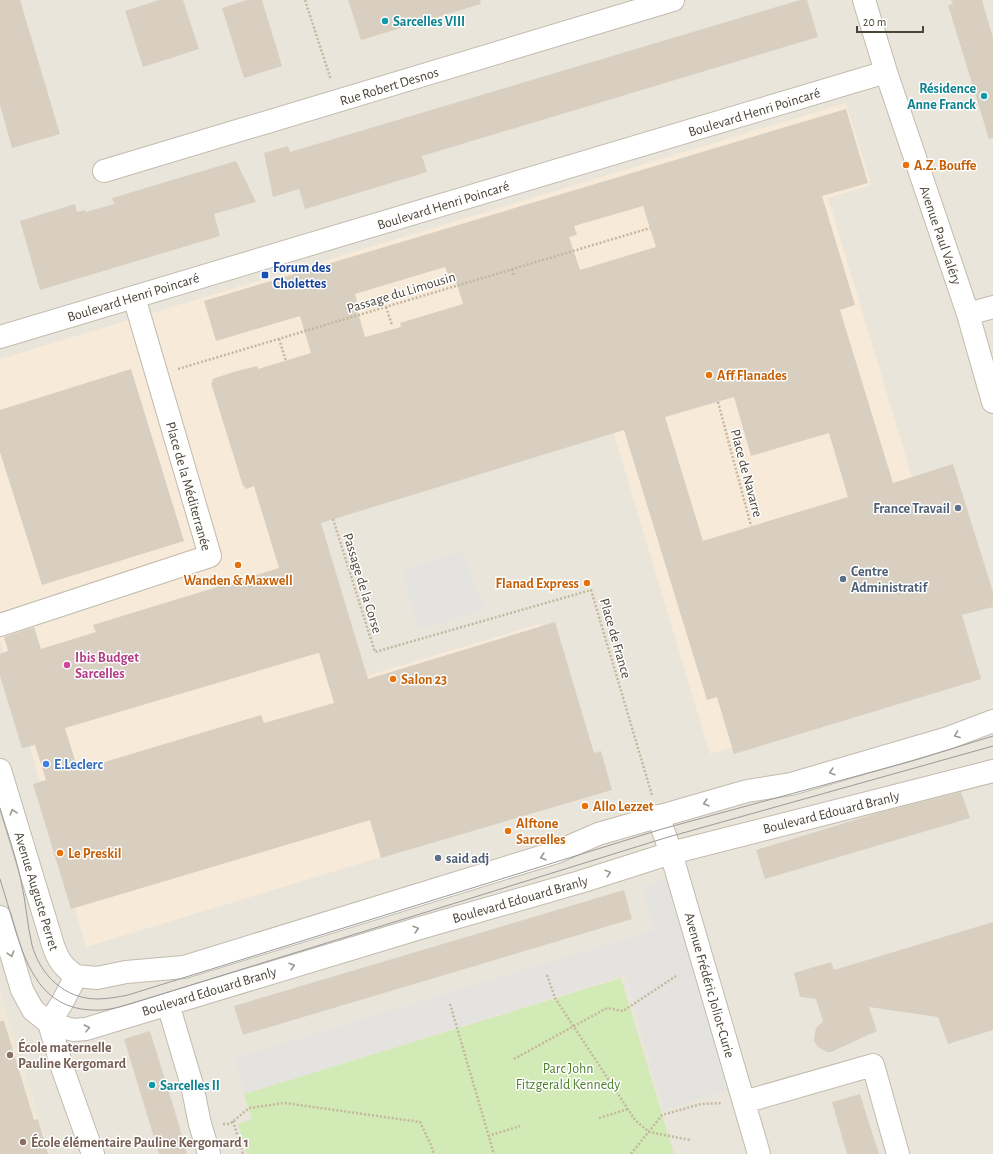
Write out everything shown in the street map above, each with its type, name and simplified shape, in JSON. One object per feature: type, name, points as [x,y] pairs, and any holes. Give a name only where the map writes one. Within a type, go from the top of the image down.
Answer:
[{"type":"street","name":"Rue Robert Desnos","points":[[104,171],[673,0]]},
{"type":"street","name":"Avenue Paul Valéry","points":[[864,0],[886,72],[968,314],[986,352],[993,402]]},
{"type":"street","name":"Boulevard Henri Poincaré","points":[[0,337],[886,72]]},
{"type":"street","name":"Place de la Méditerranée","points":[[0,624],[210,556],[134,297]]},
{"type":"street","points":[[968,314],[993,307]]},
{"type":"street","points":[[49,1023],[62,1003],[76,976],[97,978],[126,972],[184,967],[557,852],[598,834],[747,791],[791,784],[948,738],[993,721]]},
{"type":"street","name":"Avenue Auguste Perret","points":[[0,770],[53,945],[58,958],[66,969],[76,976]]},
{"type":"street","name":"Boulevard Edouard Branly","points":[[49,1023],[73,1030],[86,1029],[420,928],[580,882],[671,853],[993,771]]},
{"type":"street","name":"Avenue Frédéric Joliot-Curie","points":[[658,816],[671,853],[759,1154]]},
{"type":"street","points":[[0,917],[22,990],[33,1010],[49,1023],[63,1070],[93,1154]]},
{"type":"street","points":[[168,1004],[192,1085],[200,1124],[209,1154]]},
{"type":"street","points":[[744,1102],[873,1065],[898,1154]]},
{"type":"path","points":[[306,0],[337,101]]},
{"type":"path","name":"Passage du Limousin","points":[[157,376],[650,228]]},
{"type":"path","points":[[512,269],[514,277]]},
{"type":"path","points":[[386,307],[392,325]]},
{"type":"path","points":[[279,339],[286,361]]},
{"type":"path","name":"Place de Navarre","points":[[718,402],[751,526]]},
{"type":"path","name":"Passage de la Corse","points":[[333,519],[374,652]]},
{"type":"path","name":"Place de France","points":[[374,652],[591,590],[658,816]]},
{"type":"path","points":[[547,975],[555,998],[635,1120],[649,1132],[690,1140]]},
{"type":"path","points":[[514,1059],[607,1008],[623,1010],[676,976]]},
{"type":"path","points":[[450,1004],[493,1154]]},
{"type":"path","points":[[631,1154],[662,1115],[701,1104],[744,1102]]},
{"type":"path","points":[[200,1124],[230,1124],[249,1108],[285,1103],[420,1122],[434,1154]]},
{"type":"path","points":[[599,1118],[628,1109]]},
{"type":"path","points":[[233,1122],[242,1154]]},
{"type":"path","points":[[488,1136],[520,1126]]},
{"type":"shaded area","points":[[0,0],[993,0],[993,1154],[0,1154]]},
{"type":"shaded area","points":[[846,103],[871,185],[828,198],[972,676],[710,754],[611,424],[300,516],[349,681],[540,624],[591,793],[86,947],[0,640],[0,359]]},
{"type":"shaded area","points":[[463,551],[484,610],[419,630],[402,570]]},
{"type":"shaded area","points":[[666,879],[731,1089],[664,1110],[625,975],[244,1094],[235,1058],[654,930],[642,887]]},
{"type":"shaded area","name":"École maternelle Pauline Kergomard","points":[[0,991],[39,1118],[51,1154],[0,1154]]},
{"type":"green space","name":"Parc John Fitzgerald Kennedy","points":[[621,978],[674,1154],[247,1154],[238,1124],[252,1119],[244,1094]]},
{"type":"building","points":[[0,0],[20,0],[60,134],[12,148],[0,105]]},
{"type":"building","points":[[159,0],[183,0],[199,49],[143,67],[125,11]]},
{"type":"building","points":[[247,0],[262,0],[282,66],[244,78],[222,8]]},
{"type":"building","name":"Sarcelles VIII","points":[[348,0],[480,0],[481,4],[361,40]]},
{"type":"building","points":[[800,0],[807,0],[818,37],[422,156],[427,172],[305,209],[299,189],[273,197],[264,153],[288,146],[290,152]]},
{"type":"building","name":"Résidence Anne Franck","points":[[951,0],[982,0],[993,38],[993,138],[989,139],[948,5],[953,4]]},
{"type":"building","points":[[846,109],[868,183],[822,196],[855,305],[840,310],[893,483],[953,464],[993,592],[993,607],[962,615],[981,679],[734,754],[717,697],[707,700],[624,430],[321,523],[368,679],[555,622],[594,753],[601,751],[612,790],[381,858],[370,820],[71,909],[33,784],[46,780],[35,745],[22,748],[0,676],[0,654],[8,651],[4,637],[34,627],[41,649],[96,632],[93,625],[279,568],[254,486],[246,489],[243,486],[211,383],[213,382],[212,379],[237,371],[257,366],[258,369],[311,353],[300,316],[216,341],[204,301]],"holes":[[[643,206],[656,247],[580,270],[569,237],[577,235],[574,226]],[[445,267],[448,274],[453,272],[463,304],[400,323],[401,327],[365,337],[355,302],[357,301],[355,294]],[[734,397],[751,456],[829,433],[848,497],[703,541],[665,417]],[[318,653],[334,703],[264,723],[261,715],[78,770],[65,728]]]},
{"type":"building","points":[[236,161],[256,202],[214,214],[220,236],[40,290],[20,221],[75,204],[77,212],[85,210],[86,212],[114,204],[112,198]]},
{"type":"building","points":[[131,369],[184,541],[42,585],[0,452],[0,410]]},
{"type":"building","points":[[961,792],[970,818],[765,879],[756,850],[881,812]]},
{"type":"building","points":[[624,890],[632,919],[243,1035],[234,1006]]},
{"type":"building","points":[[993,922],[993,1030],[948,1044],[938,1017],[869,1007],[877,1031],[831,1052],[827,1052],[818,1047],[814,1041],[815,1032],[817,1027],[823,1021],[816,999],[800,997],[794,973],[831,962],[834,970]]},
{"type":"building","name":"École maternelle Pauline Kergomard","points":[[0,1021],[4,1021],[34,1120],[38,1119],[48,1154],[0,1154]]},
{"type":"building","name":"Sarcelles II","points":[[150,1031],[187,1154],[159,1154],[124,1039]]},
{"type":"building","points":[[860,1094],[879,1154],[847,1154],[832,1102]]},
{"type":"tram line","points":[[0,808],[19,872],[32,945],[41,966],[64,990],[85,998],[105,999],[128,995],[662,829],[912,761],[993,736]]},
{"type":"tram line","points":[[0,879],[25,958],[40,983],[49,994],[74,1008],[106,1010],[130,1004],[665,838],[993,746]]},
{"type":"place","name":"Sarcelles VIII","points":[[385,21]]},
{"type":"place","name":"Résidence Anne Franck","points":[[984,96]]},
{"type":"place","name":"A.Z. Bouffe","points":[[906,165]]},
{"type":"place","name":"Forum des Cholettes","points":[[265,275]]},
{"type":"place","name":"Aff Flanades","points":[[709,375]]},
{"type":"place","name":"France Travail","points":[[958,508]]},
{"type":"place","name":"Wanden & Maxwell","points":[[238,565]]},
{"type":"place","name":"Centre Administratif","points":[[843,579]]},
{"type":"place","name":"Flanad Express","points":[[587,583]]},
{"type":"place","name":"Ibis Budget Sarcelles","points":[[67,665]]},
{"type":"place","name":"Salon 23","points":[[393,679]]},
{"type":"place","name":"E.Leclerc","points":[[46,764]]},
{"type":"place","name":"Allo Lezzet","points":[[585,806]]},
{"type":"place","name":"Alftone Sarcelles","points":[[508,831]]},
{"type":"place","name":"Le Preskil","points":[[60,853]]},
{"type":"place","name":"said adj","points":[[438,858]]},
{"type":"place","name":"École maternelle Pauline Kergomard","points":[[10,1055]]},
{"type":"place","name":"Sarcelles II","points":[[152,1085]]},
{"type":"place","name":"École élémentaire Pauline Kergomard 1","points":[[23,1142]]}]
